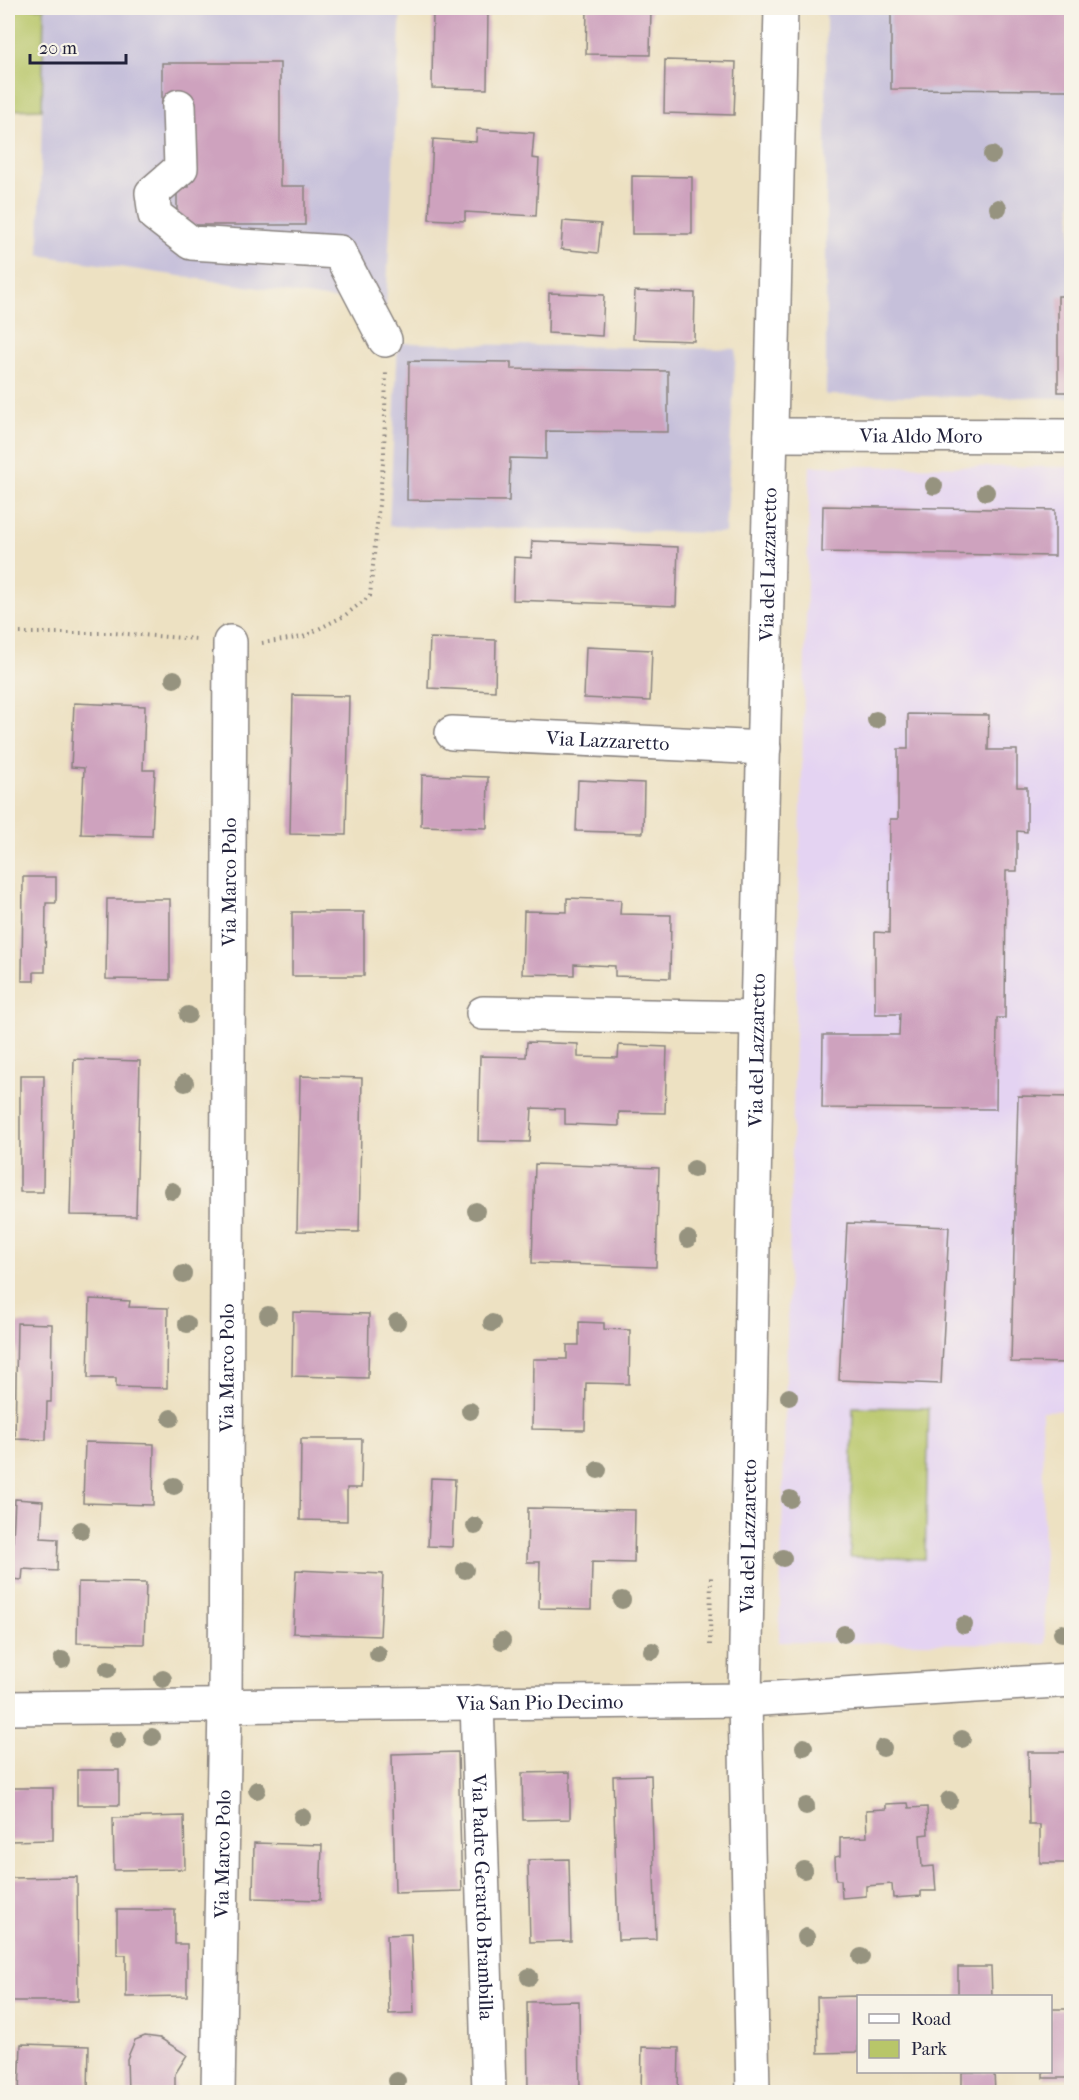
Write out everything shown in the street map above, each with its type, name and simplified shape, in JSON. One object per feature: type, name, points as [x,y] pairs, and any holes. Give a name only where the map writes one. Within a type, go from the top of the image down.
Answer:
[{"type":"street","name":"Via del Lazzaretto","points":[[753,2092],[745,1700],[781,8]]},
{"type":"street","points":[[179,106],[181,168],[152,193],[155,215],[191,243],[339,252],[385,340]]},
{"type":"street","name":"Via Aldo Moro","points":[[771,435],[1071,436]]},
{"type":"street","name":"Via Marco Polo","points":[[218,2092],[225,1704],[230,642]]},
{"type":"street","name":"Via Lazzaretto","points":[[452,733],[764,748]]},
{"type":"street","points":[[483,1013],[758,1018]]},
{"type":"street","name":"Via San Pio Decimo","points":[[8,1708],[745,1700],[1071,1680]]},
{"type":"street","name":"Via Padre Gerardo Brambilla","points":[[477,1702],[489,2092]]},
{"type":"path","points":[[8,633],[113,633],[261,643],[303,637],[344,616],[370,596],[384,453],[385,340]]},
{"type":"shaded area","points":[[44,8],[401,8],[386,307],[39,255]]},
{"type":"shaded area","points":[[826,8],[1071,8],[1071,398],[826,395]]},
{"type":"shaded area","points":[[398,343],[736,349],[725,533],[389,526]]},
{"type":"shaded area","points":[[810,466],[1071,467],[1072,1410],[1042,1411],[1045,1644],[779,1642]]},
{"type":"green space","points":[[8,8],[44,8],[42,109],[8,110]]},
{"type":"green space","points":[[853,1407],[929,1408],[925,1559],[850,1557]]},
{"type":"building","points":[[433,8],[488,8],[487,89],[432,88]]},
{"type":"building","points":[[587,8],[651,8],[650,55],[586,54]]},
{"type":"building","points":[[891,8],[1072,8],[1072,90],[891,89]]},
{"type":"building","points":[[665,60],[736,62],[734,115],[664,113]]},
{"type":"building","points":[[162,63],[280,63],[280,186],[305,186],[305,225],[177,225],[177,187],[189,187],[189,106],[162,106]]},
{"type":"building","points":[[477,129],[534,133],[532,158],[539,159],[536,216],[465,212],[465,221],[429,219],[433,139],[476,142]]},
{"type":"building","points":[[632,176],[692,177],[692,234],[632,234]]},
{"type":"building","points":[[563,221],[601,224],[598,253],[561,249]]},
{"type":"building","points":[[635,291],[695,293],[694,341],[633,339]]},
{"type":"building","points":[[549,293],[604,295],[602,336],[548,333]]},
{"type":"building","points":[[1058,296],[1072,296],[1072,392],[1058,392]]},
{"type":"building","points":[[409,361],[511,362],[511,369],[668,371],[668,432],[546,431],[546,459],[510,458],[509,501],[407,500]]},
{"type":"building","points":[[823,506],[1055,510],[1055,556],[822,552]]},
{"type":"building","points":[[532,541],[678,547],[676,606],[513,600],[514,557],[531,558]]},
{"type":"building","points":[[430,638],[496,640],[495,691],[428,688]]},
{"type":"building","points":[[586,647],[652,650],[650,701],[584,698]]},
{"type":"building","points":[[293,695],[349,696],[346,835],[290,834]]},
{"type":"building","points":[[74,703],[145,706],[143,770],[155,770],[152,836],[81,834],[84,768],[71,767]]},
{"type":"building","points":[[908,714],[989,715],[988,750],[1017,750],[1017,787],[1027,787],[1027,832],[1017,831],[1017,871],[1006,871],[1005,1018],[997,1018],[996,1109],[822,1108],[823,1035],[899,1035],[900,1014],[875,1014],[875,932],[889,933],[890,819],[898,819],[898,749],[908,749]]},
{"type":"building","points":[[422,775],[488,777],[487,828],[421,826]]},
{"type":"building","points":[[578,780],[644,783],[643,833],[576,831]]},
{"type":"building","points":[[23,877],[56,877],[56,903],[46,903],[45,972],[34,972],[34,981],[22,981]]},
{"type":"building","points":[[567,898],[621,900],[620,914],[671,915],[670,978],[615,976],[615,966],[574,964],[574,975],[522,974],[524,911],[567,912]]},
{"type":"building","points":[[107,899],[170,899],[170,980],[106,979]]},
{"type":"building","points":[[292,912],[364,912],[364,976],[292,976]]},
{"type":"building","points":[[527,1042],[578,1044],[578,1057],[618,1058],[619,1045],[667,1047],[665,1113],[619,1112],[619,1126],[565,1124],[565,1109],[532,1108],[530,1142],[478,1141],[480,1056],[526,1057]]},
{"type":"building","points":[[74,1059],[140,1061],[136,1216],[70,1215]]},
{"type":"building","points":[[20,1075],[44,1075],[43,1192],[20,1192]]},
{"type":"building","points":[[300,1076],[362,1078],[359,1232],[297,1231]]},
{"type":"building","points":[[1018,1096],[1072,1097],[1072,1363],[1011,1362]]},
{"type":"building","points":[[535,1164],[659,1168],[656,1267],[532,1263]]},
{"type":"building","points":[[847,1223],[949,1227],[941,1384],[839,1380]]},
{"type":"building","points":[[90,1299],[130,1301],[129,1307],[168,1308],[167,1388],[116,1387],[116,1378],[88,1378]]},
{"type":"building","points":[[293,1312],[369,1314],[368,1378],[292,1376]]},
{"type":"building","points":[[579,1322],[604,1323],[604,1329],[630,1330],[629,1384],[586,1383],[585,1430],[532,1429],[533,1359],[567,1359],[567,1345],[579,1345]]},
{"type":"building","points":[[17,1323],[52,1324],[51,1402],[47,1402],[46,1440],[15,1439]]},
{"type":"building","points":[[301,1439],[362,1439],[361,1488],[347,1488],[347,1521],[300,1520]]},
{"type":"building","points":[[85,1442],[154,1444],[153,1505],[83,1503]]},
{"type":"building","points":[[431,1478],[455,1479],[452,1547],[428,1546]]},
{"type":"building","points":[[15,1499],[43,1501],[41,1538],[58,1539],[57,1571],[23,1569],[22,1580],[11,1579]]},
{"type":"building","points":[[528,1508],[635,1510],[634,1563],[592,1562],[591,1609],[539,1608],[540,1562],[527,1562]]},
{"type":"building","points":[[296,1570],[383,1574],[380,1636],[293,1633]]},
{"type":"building","points":[[78,1582],[146,1583],[144,1644],[77,1643]]},
{"type":"building","points":[[458,1752],[462,1891],[395,1893],[392,1754]]},
{"type":"building","points":[[1028,1752],[1072,1752],[1072,1863],[1040,1863],[1040,1825],[1029,1825]]},
{"type":"building","points":[[77,1770],[119,1770],[119,1805],[77,1805]]},
{"type":"building","points":[[570,1772],[570,1819],[523,1820],[522,1773]]},
{"type":"building","points":[[651,1775],[656,1939],[618,1940],[613,1776]]},
{"type":"building","points":[[8,1788],[53,1788],[53,1840],[8,1841]]},
{"type":"building","points":[[908,1803],[909,1808],[927,1807],[928,1834],[920,1835],[922,1867],[934,1866],[936,1891],[921,1891],[921,1896],[893,1898],[892,1884],[866,1886],[866,1896],[842,1898],[841,1880],[836,1880],[835,1857],[840,1856],[840,1838],[867,1837],[866,1810],[886,1809],[886,1804]]},
{"type":"building","points":[[184,1816],[185,1869],[114,1870],[113,1818]]},
{"type":"building","points":[[254,1843],[322,1845],[320,1900],[253,1898]]},
{"type":"building","points":[[569,1859],[571,1941],[530,1942],[528,1860]]},
{"type":"building","points":[[77,1877],[78,2001],[11,2001],[10,1878]]},
{"type":"building","points":[[117,1910],[175,1910],[175,1944],[187,1944],[187,1996],[126,1997],[126,1955],[117,1955]]},
{"type":"building","points":[[411,1934],[414,2013],[389,2014],[387,1935]]},
{"type":"building","points":[[958,1967],[991,1967],[992,1995],[958,1995]]},
{"type":"building","points":[[857,1996],[857,2052],[818,2053],[817,1997]]},
{"type":"building","points":[[579,2001],[580,2092],[528,2092],[527,2002]]},
{"type":"building","points":[[1052,2009],[1072,2009],[1072,2078],[1043,2078],[1043,2073],[1052,2073]]},
{"type":"building","points":[[145,2036],[160,2038],[187,2055],[175,2074],[175,2092],[128,2092],[127,2059],[135,2040]]},
{"type":"building","points":[[21,2044],[89,2046],[88,2092],[19,2092]]},
{"type":"building","points":[[642,2047],[679,2048],[678,2092],[641,2092]]},
{"type":"building","points":[[962,2073],[994,2073],[995,2092],[962,2092]]},
{"type":"building","points":[[880,2089],[880,2092],[836,2092],[836,2090]]}]
